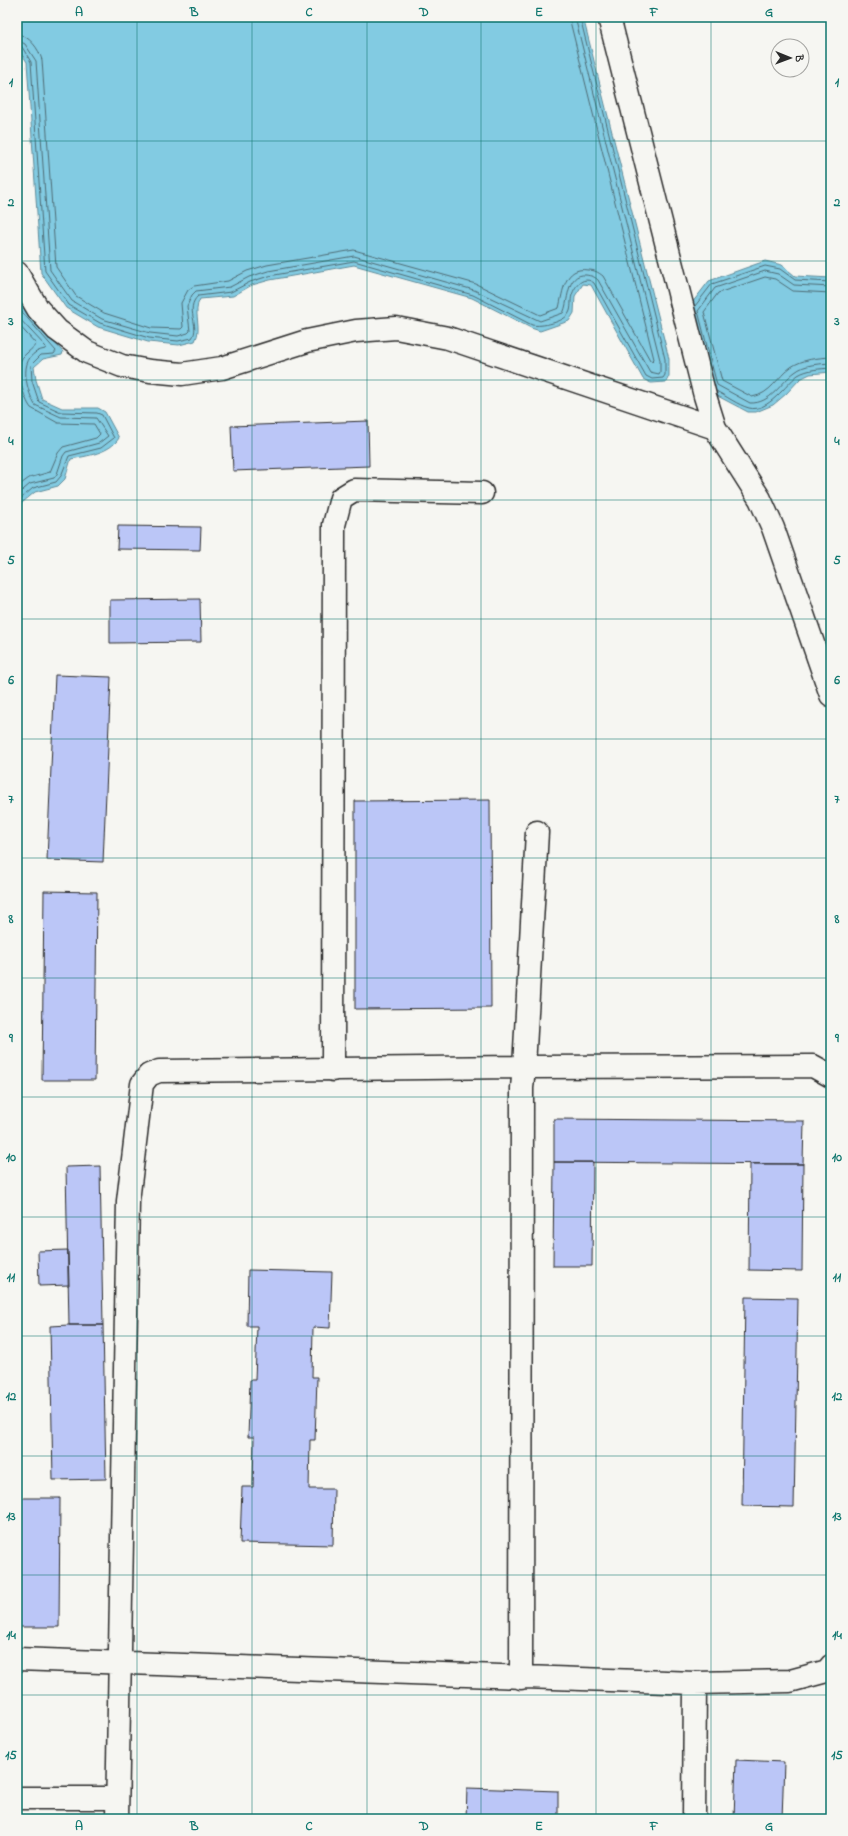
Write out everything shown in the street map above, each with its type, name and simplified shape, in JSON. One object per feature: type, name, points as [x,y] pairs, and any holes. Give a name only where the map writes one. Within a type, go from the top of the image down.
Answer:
[{"type":"street","points":[[609,17],[715,428],[760,499],[772,528],[831,695]]},
{"type":"street","points":[[17,273],[38,309],[57,330],[87,352],[122,366],[150,371],[182,374],[222,368],[307,341],[356,332],[396,328],[448,338],[715,428]]},
{"type":"street","points":[[333,1070],[334,526],[341,498],[354,490],[482,493]]},
{"type":"street","points":[[521,1678],[522,1088],[537,832]]},
{"type":"street","points":[[17,1798],[117,1808],[121,1662],[128,1200],[142,1084],[149,1075],[159,1071],[524,1067],[813,1066],[831,1076]]},
{"type":"street","points":[[17,1659],[695,1683],[790,1681],[827,1671],[831,1666]]},
{"type":"street","points":[[694,1819],[695,1683]]},
{"type":"water","points":[[17,17],[583,17],[669,359],[669,376],[666,382],[651,383],[643,379],[591,285],[583,284],[575,296],[574,313],[569,321],[540,331],[531,328],[472,298],[354,265],[270,280],[252,285],[233,296],[200,299],[197,310],[198,330],[195,341],[179,345],[148,342],[98,327],[66,308],[41,273],[27,62],[17,47]]},
{"type":"water","points":[[765,261],[782,265],[795,276],[831,278],[831,372],[810,374],[800,379],[773,405],[756,412],[748,412],[710,392],[692,303],[709,281]]},
{"type":"water","points":[[17,306],[23,307],[63,352],[62,355],[43,359],[34,367],[36,380],[42,399],[62,408],[98,408],[105,412],[119,438],[110,447],[98,453],[71,459],[65,479],[58,486],[35,492],[17,507]]},
{"type":"building","points":[[368,421],[369,466],[233,471],[231,426]]},
{"type":"building","points":[[118,526],[201,527],[200,550],[117,549]]},
{"type":"building","points":[[200,599],[201,642],[110,643],[110,600]]},
{"type":"building","points":[[55,675],[111,677],[103,862],[47,860]]},
{"type":"building","points":[[490,800],[491,1008],[355,1009],[355,801]]},
{"type":"building","points":[[44,891],[97,892],[95,1080],[42,1080]]},
{"type":"building","points":[[554,1119],[804,1121],[803,1164],[554,1162]]},
{"type":"building","points":[[554,1162],[593,1162],[592,1266],[553,1266]]},
{"type":"building","points":[[750,1164],[803,1164],[802,1271],[749,1270]]},
{"type":"building","points":[[100,1166],[103,1325],[69,1325],[66,1167]]},
{"type":"building","points":[[68,1250],[69,1285],[39,1286],[38,1251]]},
{"type":"building","points":[[248,1270],[332,1272],[330,1328],[313,1327],[312,1377],[317,1377],[315,1440],[310,1440],[309,1489],[334,1489],[333,1545],[240,1543],[242,1487],[253,1487],[254,1437],[248,1437],[250,1380],[255,1380],[257,1326],[247,1326]]},
{"type":"building","points":[[745,1297],[798,1298],[794,1507],[742,1506]]},
{"type":"building","points":[[103,1325],[106,1479],[53,1480],[50,1326]]},
{"type":"building","points":[[17,1498],[60,1498],[59,1627],[17,1627]]},
{"type":"building","points":[[736,1760],[784,1762],[782,1819],[734,1819]]},
{"type":"building","points":[[467,1788],[558,1791],[558,1819],[466,1819]]}]
